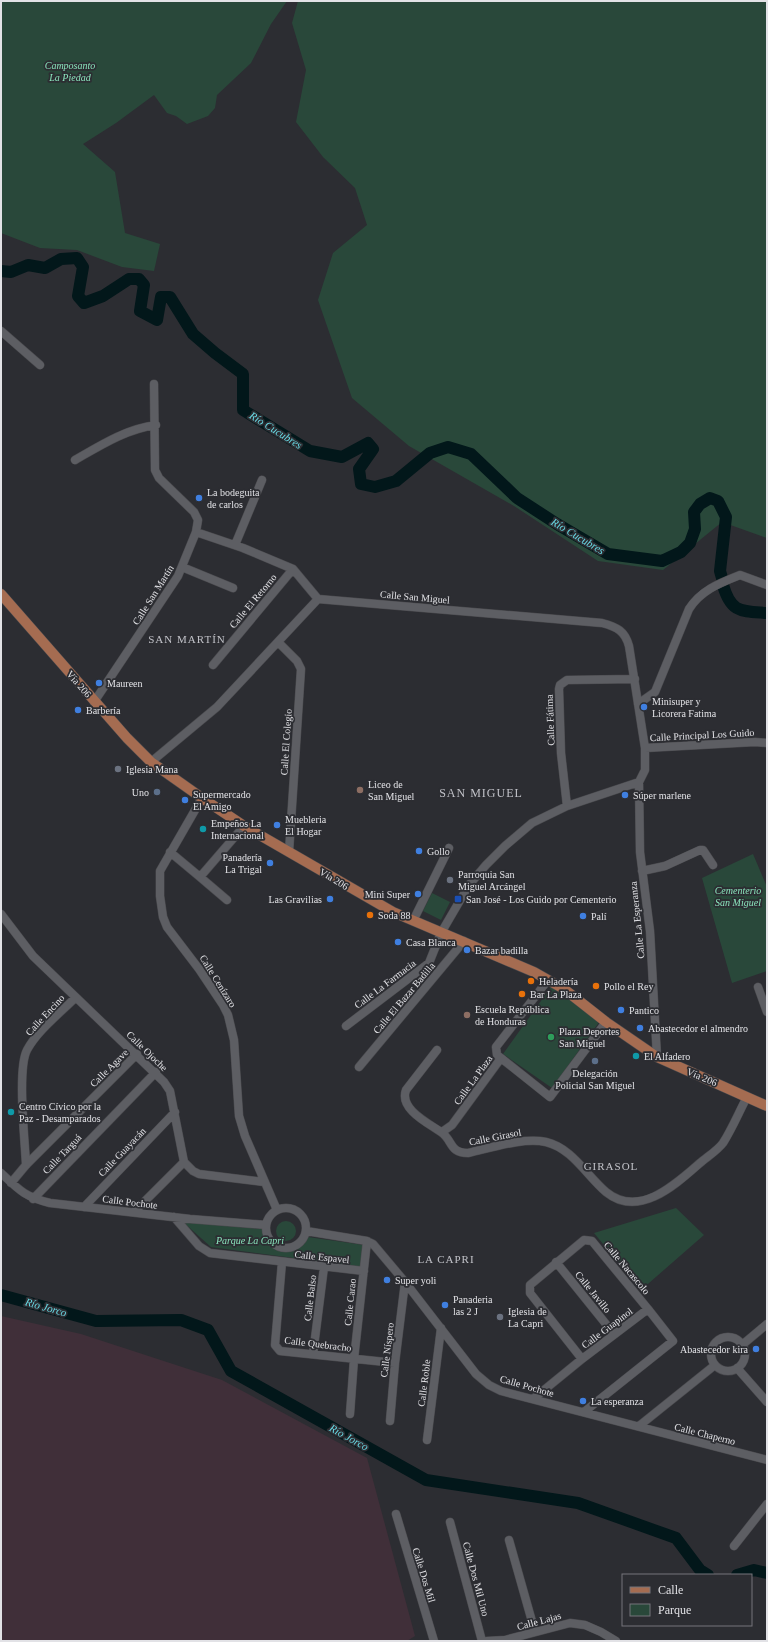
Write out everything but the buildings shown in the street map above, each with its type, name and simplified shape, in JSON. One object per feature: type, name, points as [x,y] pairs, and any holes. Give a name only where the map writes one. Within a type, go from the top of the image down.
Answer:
[{"type":"main road","name":"Vía 206","points":[[1,594],[94,702],[151,762],[202,798],[244,826],[362,895],[413,921],[464,941],[564,989],[606,1022],[657,1057],[767,1106]]},
{"type":"street","points":[[1,331],[40,365]]},
{"type":"street","name":"Calle San Martín","points":[[94,702],[178,576],[196,532],[198,520],[194,512],[159,478],[155,470],[156,425],[154,384]]},
{"type":"street","points":[[75,460],[115,437],[143,427],[156,425]]},
{"type":"street","points":[[235,545],[262,480]]},
{"type":"street","points":[[151,762],[217,707],[279,643],[318,599],[293,569],[235,545],[196,532]]},
{"type":"street","points":[[182,567],[233,588]]},
{"type":"street","name":"Calle El Retorno","points":[[213,665],[293,569]]},
{"type":"street","points":[[638,704],[655,692],[689,609],[696,599],[718,583],[740,575],[767,585]]},
{"type":"street","name":"Calle San Miguel","points":[[318,599],[602,623],[616,627],[627,638],[635,679],[645,748]]},
{"type":"street","name":"Calle El Colegio","points":[[279,643],[297,661],[301,669],[289,852]]},
{"type":"street","name":"Calle Fátima","points":[[567,806],[561,753],[560,685],[567,680],[635,679]]},
{"type":"street","name":"Calle Principal Los Guido","points":[[639,782],[645,770],[645,748],[755,742],[767,743]]},
{"type":"street","points":[[441,933],[469,885],[505,846],[532,823],[567,806],[639,782]]},
{"type":"street","name":"Calle La Esperanza","points":[[639,782],[640,852],[650,931],[657,1057]]},
{"type":"street","name":"Calle Cenízaro","points":[[202,798],[160,871],[160,896],[163,918],[167,926],[199,969],[228,1015],[234,1040],[239,1116],[245,1136],[277,1210]]},
{"type":"street","points":[[200,877],[244,826]]},
{"type":"street","points":[[413,921],[449,848]]},
{"type":"street","points":[[642,871],[665,866],[700,850],[706,852],[713,865]]},
{"type":"street","points":[[170,852],[227,900]]},
{"type":"street","name":"Calle Ojoche","points":[[1,914],[33,956],[75,998],[156,1072],[164,1082],[170,1092],[184,1162]]},
{"type":"street","name":"Calle La Farmacia","points":[[346,1026],[429,963],[441,933]]},
{"type":"street","name":"Calle El Bazar Badilla","points":[[359,1067],[464,941]]},
{"type":"street","name":"Calle La Plaza","points":[[442,1132],[452,1125],[501,1058],[497,1054],[496,1047],[548,980]]},
{"type":"street","points":[[758,987],[765,1001],[767,1012]]},
{"type":"street","name":"Calle Encino","points":[[26,1166],[23,1111],[24,1059],[35,1038],[75,998]]},
{"type":"street","points":[[501,1058],[550,1097],[606,1022]]},
{"type":"street","name":"Calle Girasol","points":[[437,1050],[406,1090],[404,1095],[407,1106],[430,1126],[442,1132],[456,1151],[462,1153],[526,1141],[546,1142],[559,1147],[576,1161],[606,1192],[625,1202],[649,1200],[683,1178],[722,1144],[747,1097]]},
{"type":"street","name":"Calle Agave","points":[[11,1183],[137,1054]]},
{"type":"street","name":"Calle Targuá","points":[[33,1199],[156,1072]]},
{"type":"street","name":"Calle Guayacán","points":[[84,1206],[175,1112]]},
{"type":"street","points":[[134,1212],[184,1162],[193,1171],[199,1174],[264,1182]]},
{"type":"street","name":"Calle Pochote","points":[[1,1173],[24,1195],[50,1203],[174,1217],[266,1225]]},
{"type":"street","points":[[284,1208],[297,1212],[302,1216],[305,1222],[306,1231],[302,1241],[297,1245],[284,1248],[278,1247],[268,1238],[266,1225],[272,1214],[277,1210],[284,1208]]},
{"type":"street","name":"Calle Espavel","points":[[174,1217],[199,1246],[210,1254],[364,1271]]},
{"type":"street","points":[[306,1231],[367,1241]]},
{"type":"street","name":"Calle Nacascolo","points":[[582,1359],[530,1293],[530,1285],[584,1240],[592,1241],[648,1309]]},
{"type":"street","name":"Calle Pochote","points":[[367,1241],[378,1249],[476,1374],[489,1385],[502,1391],[533,1400],[639,1426]]},
{"type":"street","name":"Calle Carao","points":[[350,1414],[354,1359],[367,1241]]},
{"type":"street","name":"Calle Quebracho","points":[[282,1262],[275,1345],[280,1351],[395,1363]]},
{"type":"street","name":"Calle Javillo","points":[[556,1262],[614,1334]]},
{"type":"street","name":"Calle Balso","points":[[313,1354],[324,1267]]},
{"type":"street","name":"Calle Níspero","points":[[390,1421],[395,1363],[405,1282]]},
{"type":"street","name":"Calle Guapinol","points":[[533,1400],[582,1359],[648,1309],[673,1341],[584,1412]]},
{"type":"street","points":[[742,1345],[767,1324]]},
{"type":"street","name":"Calle Roble","points":[[427,1440],[441,1328]]},
{"type":"street","points":[[723,1338],[734,1338],[742,1345],[745,1355],[741,1364],[737,1368],[733,1370],[723,1370],[715,1365],[711,1355],[714,1344],[718,1340],[723,1338]]},
{"type":"street","points":[[639,1426],[715,1365]]},
{"type":"street","points":[[737,1368],[767,1402]]},
{"type":"street","name":"Calle Chaperno","points":[[639,1426],[767,1460]]},
{"type":"street","points":[[734,1546],[767,1504]]},
{"type":"street","name":"Calle Dos Mil","points":[[396,1514],[434,1641]]},
{"type":"street","name":"Calle Dos Mil Uno","points":[[450,1522],[482,1641]]},
{"type":"street","points":[[509,1540],[535,1632]]},
{"type":"street","name":"Calle Lajas","points":[[487,1641],[505,1640],[570,1623],[585,1625],[616,1641]]},
{"type":"shaded area","points":[[1,1316],[81,1334],[222,1380],[367,1458],[415,1636],[407,1641],[1,1641]]},
{"type":"green space","name":"Camposanto La Piedad","points":[[1,1],[287,1],[271,24],[251,63],[217,95],[215,108],[208,116],[187,124],[176,116],[167,113],[154,95],[116,123],[83,144],[115,172],[125,233],[160,244],[154,271],[122,267],[77,250],[40,248],[1,233]]},
{"type":"green space","points":[[298,1],[767,1],[767,538],[722,522],[663,570],[598,561],[514,506],[409,446],[352,398],[318,300],[333,253],[367,225],[355,188],[323,157],[296,122],[306,70],[292,23]]},
{"type":"green space","name":"Cementerio San Miguel","points":[[753,854],[767,887],[767,971],[732,983],[702,878]]},
{"type":"green space","points":[[432,893],[450,902],[441,920],[423,911]]},
{"type":"green space","name":"Plaza Deportes San Miguel","points":[[551,987],[600,1021],[552,1088],[503,1054]]},
{"type":"green space","points":[[676,1208],[704,1235],[641,1290],[594,1233]]},
{"type":"green space","points":[[286,1221],[293,1224],[296,1231],[293,1238],[286,1241],[279,1238],[276,1231],[279,1224]]},
{"type":"green space","name":"Parque La Capri","points":[[183,1222],[263,1229],[266,1238],[271,1244],[276,1249],[282,1251],[296,1249],[308,1237],[364,1245],[362,1267],[211,1247]]},
{"type":"waterway","name":"Río Cucubres","points":[[1,271],[11,272],[28,265],[45,268],[61,259],[77,258],[83,267],[78,296],[84,303],[103,296],[129,279],[139,279],[144,285],[140,311],[157,320],[161,297],[170,297],[193,334],[243,374],[243,410],[310,451],[342,457],[368,443],[373,449],[359,469],[361,484],[375,487],[396,481],[430,453],[448,447],[471,454],[517,498],[608,554],[662,561],[681,552],[690,543],[695,529],[694,512],[700,504],[710,498],[718,501],[726,517],[720,571],[722,578]]},
{"type":"waterway","name":"Río Cucubres","points":[[723,585],[730,601],[738,609],[750,612],[767,613]]},
{"type":"waterway","name":"Río Jorco","points":[[1,1295],[96,1321],[181,1320],[208,1330],[231,1371],[426,1480],[578,1503],[676,1538],[700,1570],[706,1574]]},
{"type":"waterway","name":"Río Jorco","points":[[740,1574],[754,1570],[767,1573]]},
{"type":"place","name":"La bodeguita de carlos","points":[[199,498]]},
{"type":"place","name":"Maureen","points":[[99,683]]},
{"type":"place","name":"Minisuper y Licorera Fatima","points":[[644,707]]},
{"type":"place","name":"Barbería","points":[[78,710]]},
{"type":"place","name":"Iglesia Mana","points":[[118,769]]},
{"type":"place","name":"Liceo de San Miguel","points":[[360,790]]},
{"type":"place","name":"Uno","points":[[157,792]]},
{"type":"place","name":"Súper marlene","points":[[625,795]]},
{"type":"place","name":"Supermercado El Amigo","points":[[185,800]]},
{"type":"place","name":"Muebleria El Hogar","points":[[277,825]]},
{"type":"place","name":"Empeños La Internacional","points":[[203,829]]},
{"type":"place","name":"Gollo","points":[[419,851]]},
{"type":"place","name":"Panadería La Trigal","points":[[270,863]]},
{"type":"place","name":"Parroquia San Miguel Arcángel","points":[[450,880]]},
{"type":"place","name":"Mini Super","points":[[418,894]]},
{"type":"place","name":"Las Gravilias","points":[[330,899]]},
{"type":"place","name":"San José - Los Guido por Cementerio","points":[[458,899]]},
{"type":"place","name":"Soda 88","points":[[370,915]]},
{"type":"place","name":"Palí","points":[[583,916]]},
{"type":"place","name":"Casa Blanca","points":[[398,942]]},
{"type":"place","name":"Bazar badilla","points":[[467,950]]},
{"type":"place","name":"Heladería","points":[[531,981]]},
{"type":"place","name":"Pollo el Rey","points":[[596,986]]},
{"type":"place","name":"Bar La Plaza","points":[[522,994]]},
{"type":"place","name":"Pantico","points":[[621,1010]]},
{"type":"place","name":"Escuela República de Honduras","points":[[467,1015]]},
{"type":"place","name":"Abastecedor el almendro","points":[[640,1028]]},
{"type":"place","name":"Plaza Deportes San Miguel","points":[[551,1037]]},
{"type":"place","name":"El Alfadero","points":[[636,1056]]},
{"type":"place","name":"Delegación Policial San Miguel","points":[[595,1061]]},
{"type":"place","name":"Centro Cívico por la Paz - Desamparados","points":[[11,1112]]},
{"type":"place","name":"Super yoli","points":[[387,1280]]},
{"type":"place","name":"Panaderia las 2 J","points":[[445,1305]]},
{"type":"place","name":"Iglesia de La Capri","points":[[500,1317]]},
{"type":"place","name":"Abastecedor kira","points":[[756,1349]]},
{"type":"place","name":"La esperanza","points":[[583,1401]]},
{"type":"district","name":"SAN MARTÍN","points":[[187,639]]},
{"type":"district","name":"SAN MIGUEL","points":[[481,793]]},
{"type":"district","name":"GIRASOL","points":[[611,1166]]},
{"type":"district","name":"LA CAPRI","points":[[446,1259]]}]
